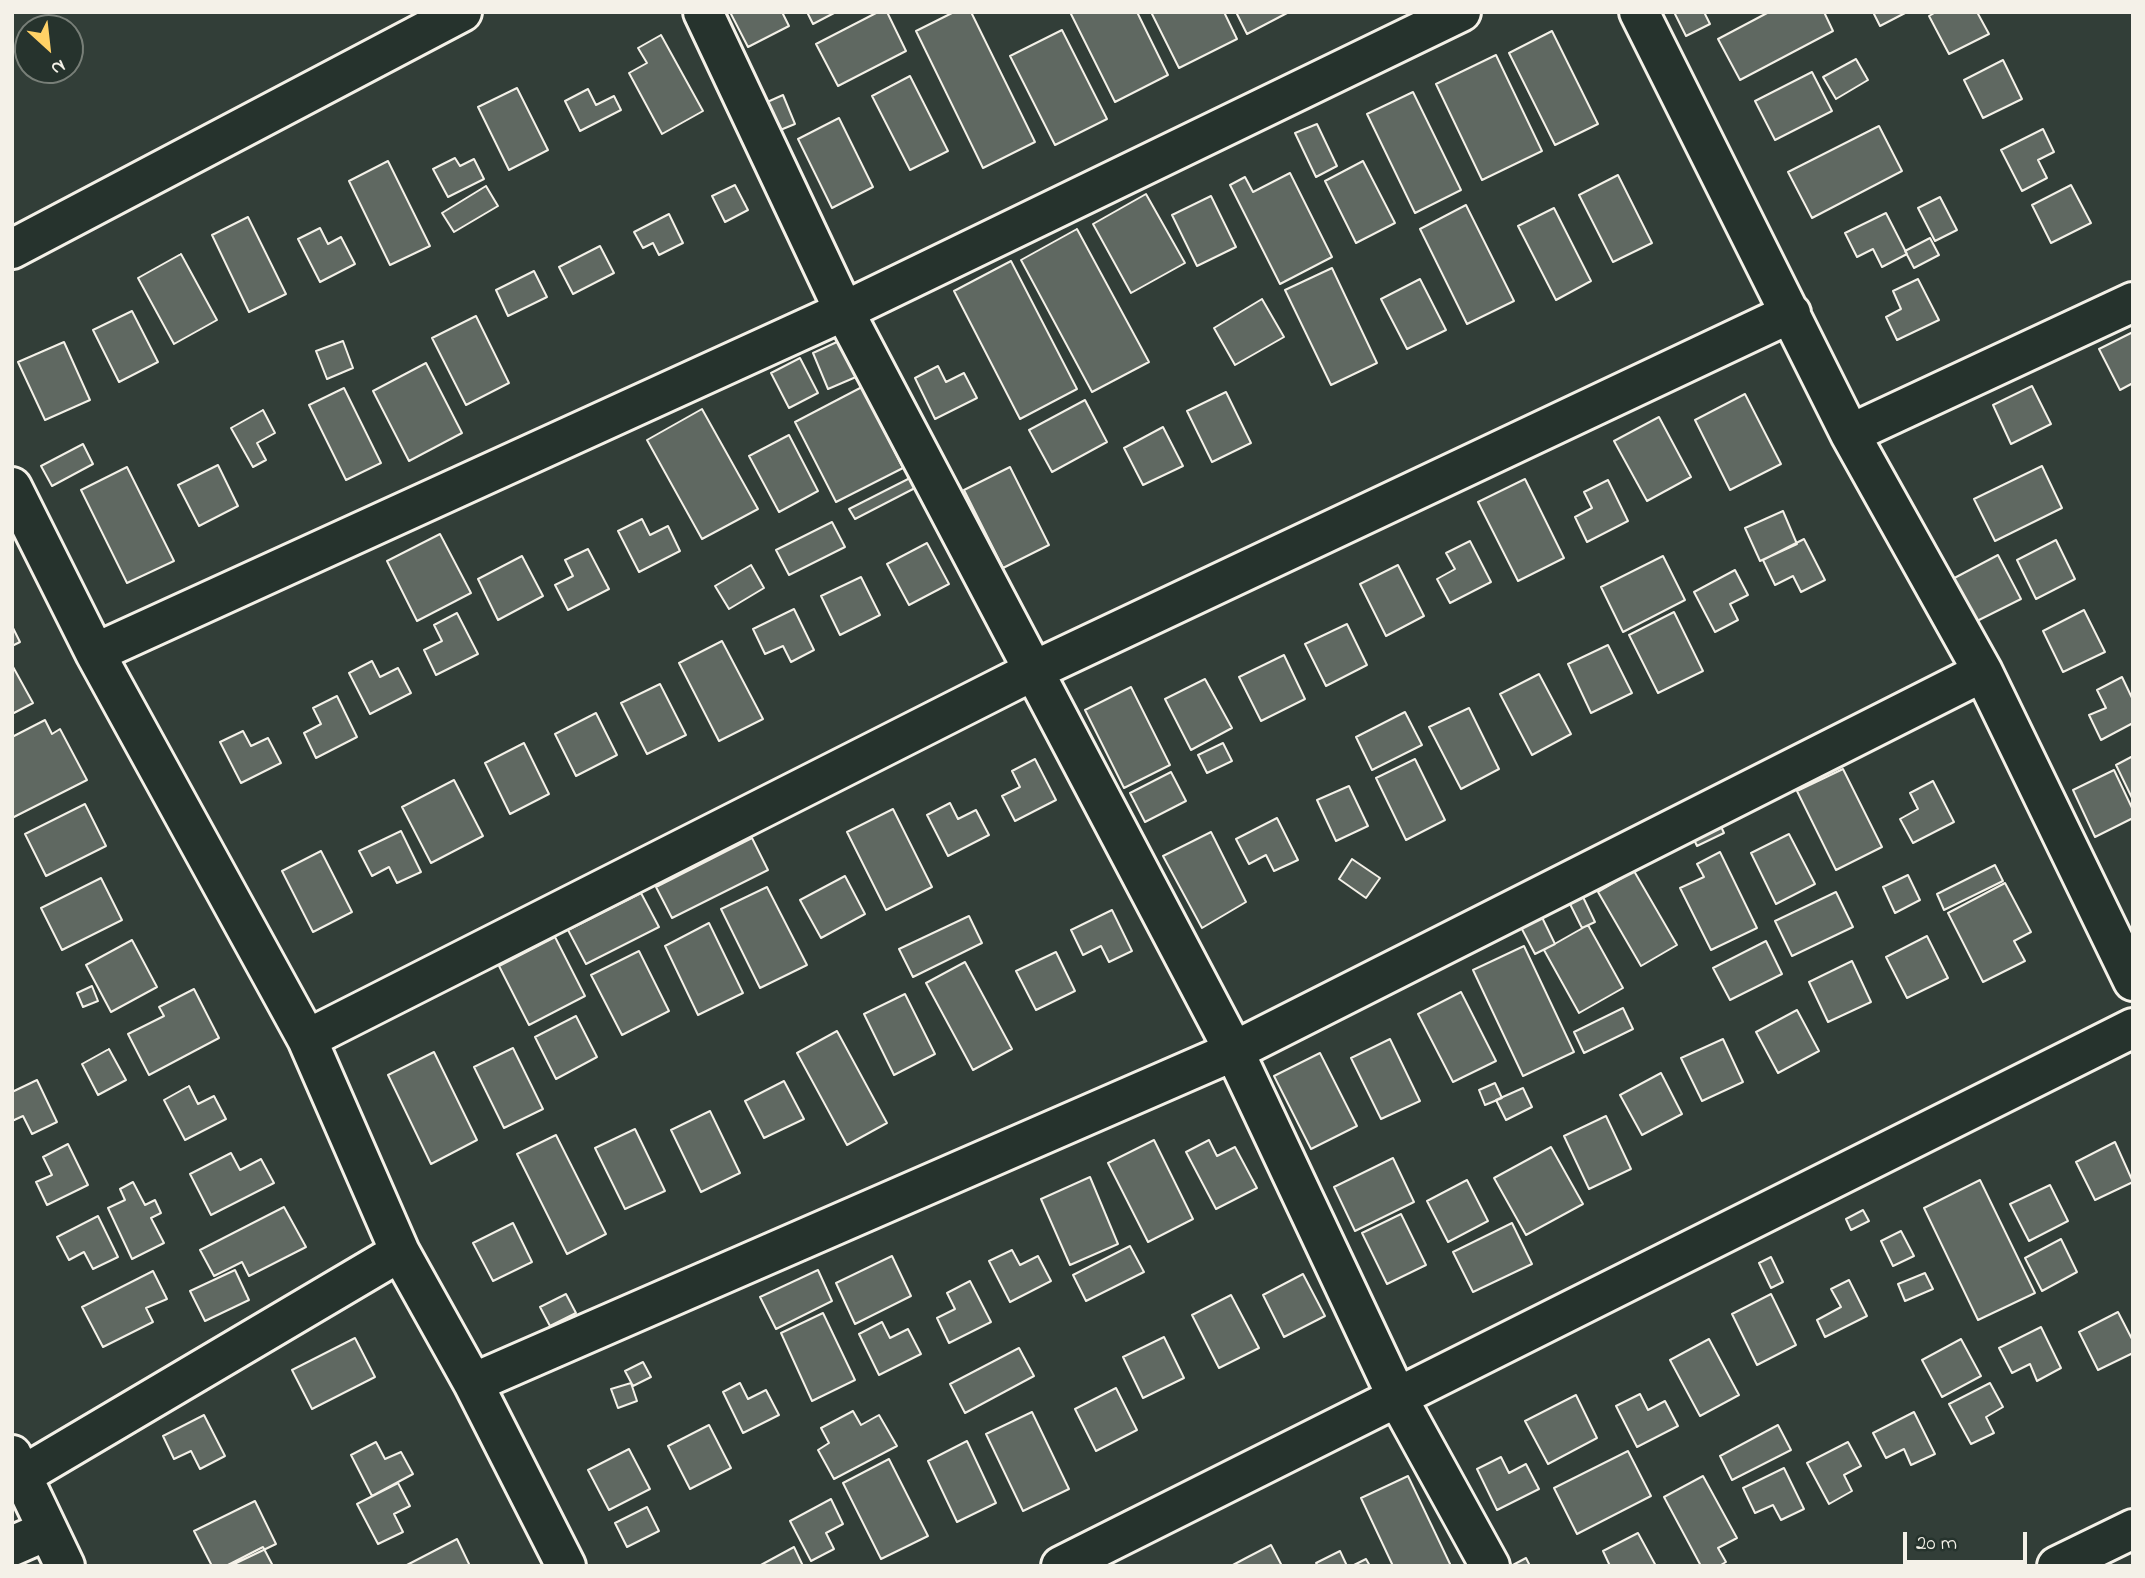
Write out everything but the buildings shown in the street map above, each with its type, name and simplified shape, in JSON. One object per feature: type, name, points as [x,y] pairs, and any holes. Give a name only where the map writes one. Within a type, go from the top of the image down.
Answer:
[{"type":"street","points":[[12,249],[462,12]]},
{"type":"street","points":[[703,12],[844,311],[1234,1051],[1397,1397],[1490,1566]]},
{"type":"street","points":[[94,653],[844,311],[1461,12]]},
{"type":"street","points":[[1639,12],[1850,434],[1983,672],[2133,981]]},
{"type":"street","points":[[1850,434],[2133,302]]},
{"type":"street","points":[[307,1039],[1033,671],[1791,313]]},
{"type":"street","points":[[12,487],[94,653],[307,1039],[400,1252],[473,1383],[566,1566]]},
{"type":"street","points":[[473,1383],[1234,1051],[1983,672]]},
{"type":"street","points":[[1061,1566],[2133,1028]]},
{"type":"street","points":[[65,1566],[29,1539],[17,1465],[400,1252]]},
{"type":"street","points":[[2057,1566],[2133,1529]]}]
